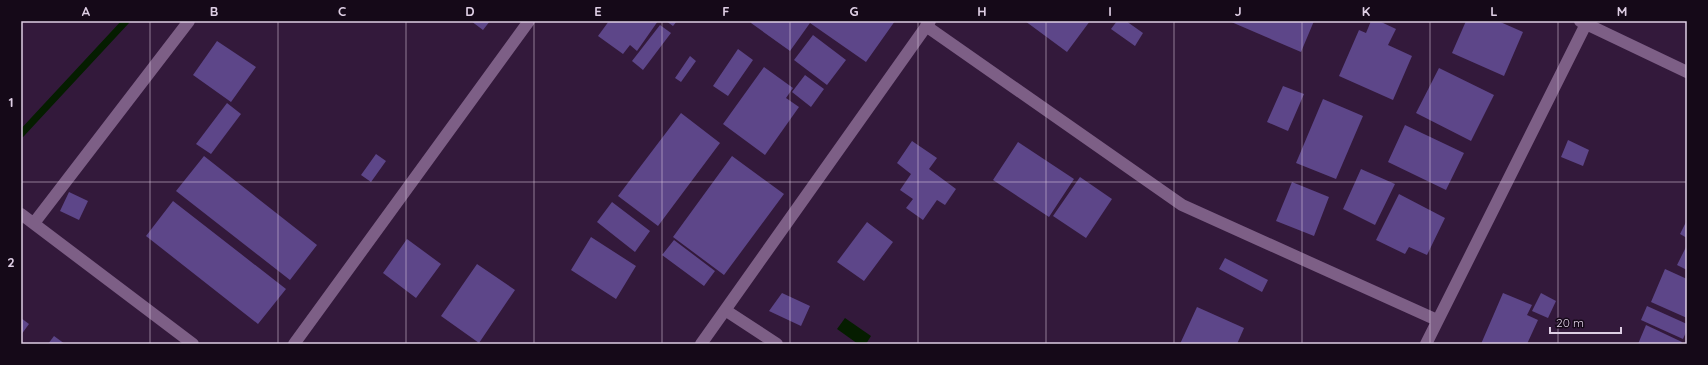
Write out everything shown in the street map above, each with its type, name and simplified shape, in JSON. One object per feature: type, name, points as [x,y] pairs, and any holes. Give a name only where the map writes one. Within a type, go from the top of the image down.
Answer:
[{"type":"street","points":[[34,223],[189,21]]},
{"type":"street","points":[[294,344],[529,21]]},
{"type":"street","points":[[702,344],[928,23],[1182,205],[1437,320]]},
{"type":"street","points":[[1426,344],[1583,23],[1687,72]]},
{"type":"street","points":[[21,214],[193,344]]},
{"type":"street","points":[[725,310],[777,344]]},
{"type":"shaded area","points":[[845,318],[871,336],[866,344],[858,344],[837,329]]},
{"type":"building","points":[[471,21],[490,21],[483,30]]},
{"type":"building","points":[[609,21],[658,21],[637,51],[630,45],[623,54],[598,36]]},
{"type":"building","points":[[666,21],[677,21],[673,26]]},
{"type":"building","points":[[752,21],[895,21],[866,62],[810,23],[790,51],[751,23]]},
{"type":"building","points":[[1025,21],[1090,21],[1067,52]]},
{"type":"building","points":[[1117,21],[1126,21],[1143,33],[1135,46],[1111,29]]},
{"type":"building","points":[[1229,21],[1314,21],[1301,52]]},
{"type":"building","points":[[1371,21],[1379,21],[1396,29],[1388,45],[1412,56],[1393,100],[1339,76],[1359,30],[1366,33]]},
{"type":"building","points":[[1466,21],[1498,21],[1523,32],[1504,76],[1452,53]]},
{"type":"building","points":[[660,25],[671,33],[643,70],[632,61]]},
{"type":"building","points":[[813,35],[846,60],[827,85],[794,60]]},
{"type":"building","points":[[217,41],[256,67],[231,102],[193,75]]},
{"type":"building","points":[[738,49],[753,60],[728,96],[713,86]]},
{"type":"building","points":[[690,56],[696,61],[681,82],[675,78]]},
{"type":"building","points":[[764,67],[793,88],[786,98],[799,107],[765,155],[723,124]]},
{"type":"building","points":[[1439,68],[1494,95],[1471,141],[1416,113]]},
{"type":"building","points":[[805,75],[824,89],[811,107],[792,92]]},
{"type":"building","points":[[1283,86],[1304,94],[1288,131],[1267,122]]},
{"type":"building","points":[[1323,99],[1363,116],[1336,179],[1296,163]]},
{"type":"building","points":[[227,103],[241,114],[211,154],[196,144]]},
{"type":"building","points":[[681,113],[720,143],[658,226],[618,196]]},
{"type":"building","points":[[1405,125],[1464,153],[1446,190],[1388,162]]},
{"type":"building","points":[[1568,140],[1589,150],[1583,166],[1561,157]]},
{"type":"building","points":[[912,141],[937,158],[929,169],[956,189],[945,205],[937,200],[923,220],[906,208],[913,199],[900,190],[911,174],[897,163]]},
{"type":"building","points":[[1018,142],[1074,179],[1049,217],[993,180]]},
{"type":"building","points":[[376,154],[386,161],[371,182],[361,175]]},
{"type":"building","points":[[204,156],[317,245],[290,280],[176,191]]},
{"type":"building","points":[[732,156],[784,194],[724,275],[673,237]]},
{"type":"building","points":[[1361,169],[1395,184],[1375,225],[1343,209]]},
{"type":"building","points":[[1080,177],[1112,199],[1086,238],[1053,216]]},
{"type":"building","points":[[1292,182],[1329,197],[1314,236],[1276,221]]},
{"type":"building","points":[[69,192],[88,201],[79,220],[60,211]]},
{"type":"building","points":[[1399,194],[1445,218],[1427,255],[1409,247],[1405,254],[1376,240]]},
{"type":"building","points":[[173,201],[286,289],[258,324],[146,236]]},
{"type":"building","points":[[612,202],[650,231],[635,252],[597,222]]},
{"type":"building","points":[[1687,220],[1687,238],[1680,234]]},
{"type":"building","points":[[867,222],[893,242],[864,281],[837,262]]},
{"type":"building","points":[[591,237],[636,266],[616,299],[571,270]]},
{"type":"building","points":[[407,239],[441,264],[416,298],[383,273]]},
{"type":"building","points":[[674,240],[715,271],[704,286],[662,255]]},
{"type":"building","points":[[1687,245],[1687,270],[1677,265]]},
{"type":"building","points":[[1225,258],[1268,280],[1262,292],[1219,269]]},
{"type":"building","points":[[477,264],[515,290],[479,343],[441,316]]},
{"type":"building","points":[[1665,269],[1687,279],[1687,318],[1651,302]]},
{"type":"building","points":[[782,293],[810,306],[801,326],[769,311]]},
{"type":"building","points":[[1503,293],[1532,305],[1527,315],[1538,320],[1527,344],[1481,344]]},
{"type":"building","points":[[1541,293],[1556,301],[1548,318],[1532,311]]},
{"type":"building","points":[[1647,306],[1687,324],[1687,330],[1683,339],[1641,320]]},
{"type":"building","points":[[1197,307],[1244,328],[1237,344],[1180,344]]},
{"type":"building","points":[[21,318],[29,324],[21,335]]},
{"type":"building","points":[[1646,325],[1682,342],[1681,344],[1638,344]]},
{"type":"building","points":[[54,336],[65,344],[48,344]]},
{"type":"waterway","points":[[21,134],[126,21]]}]
